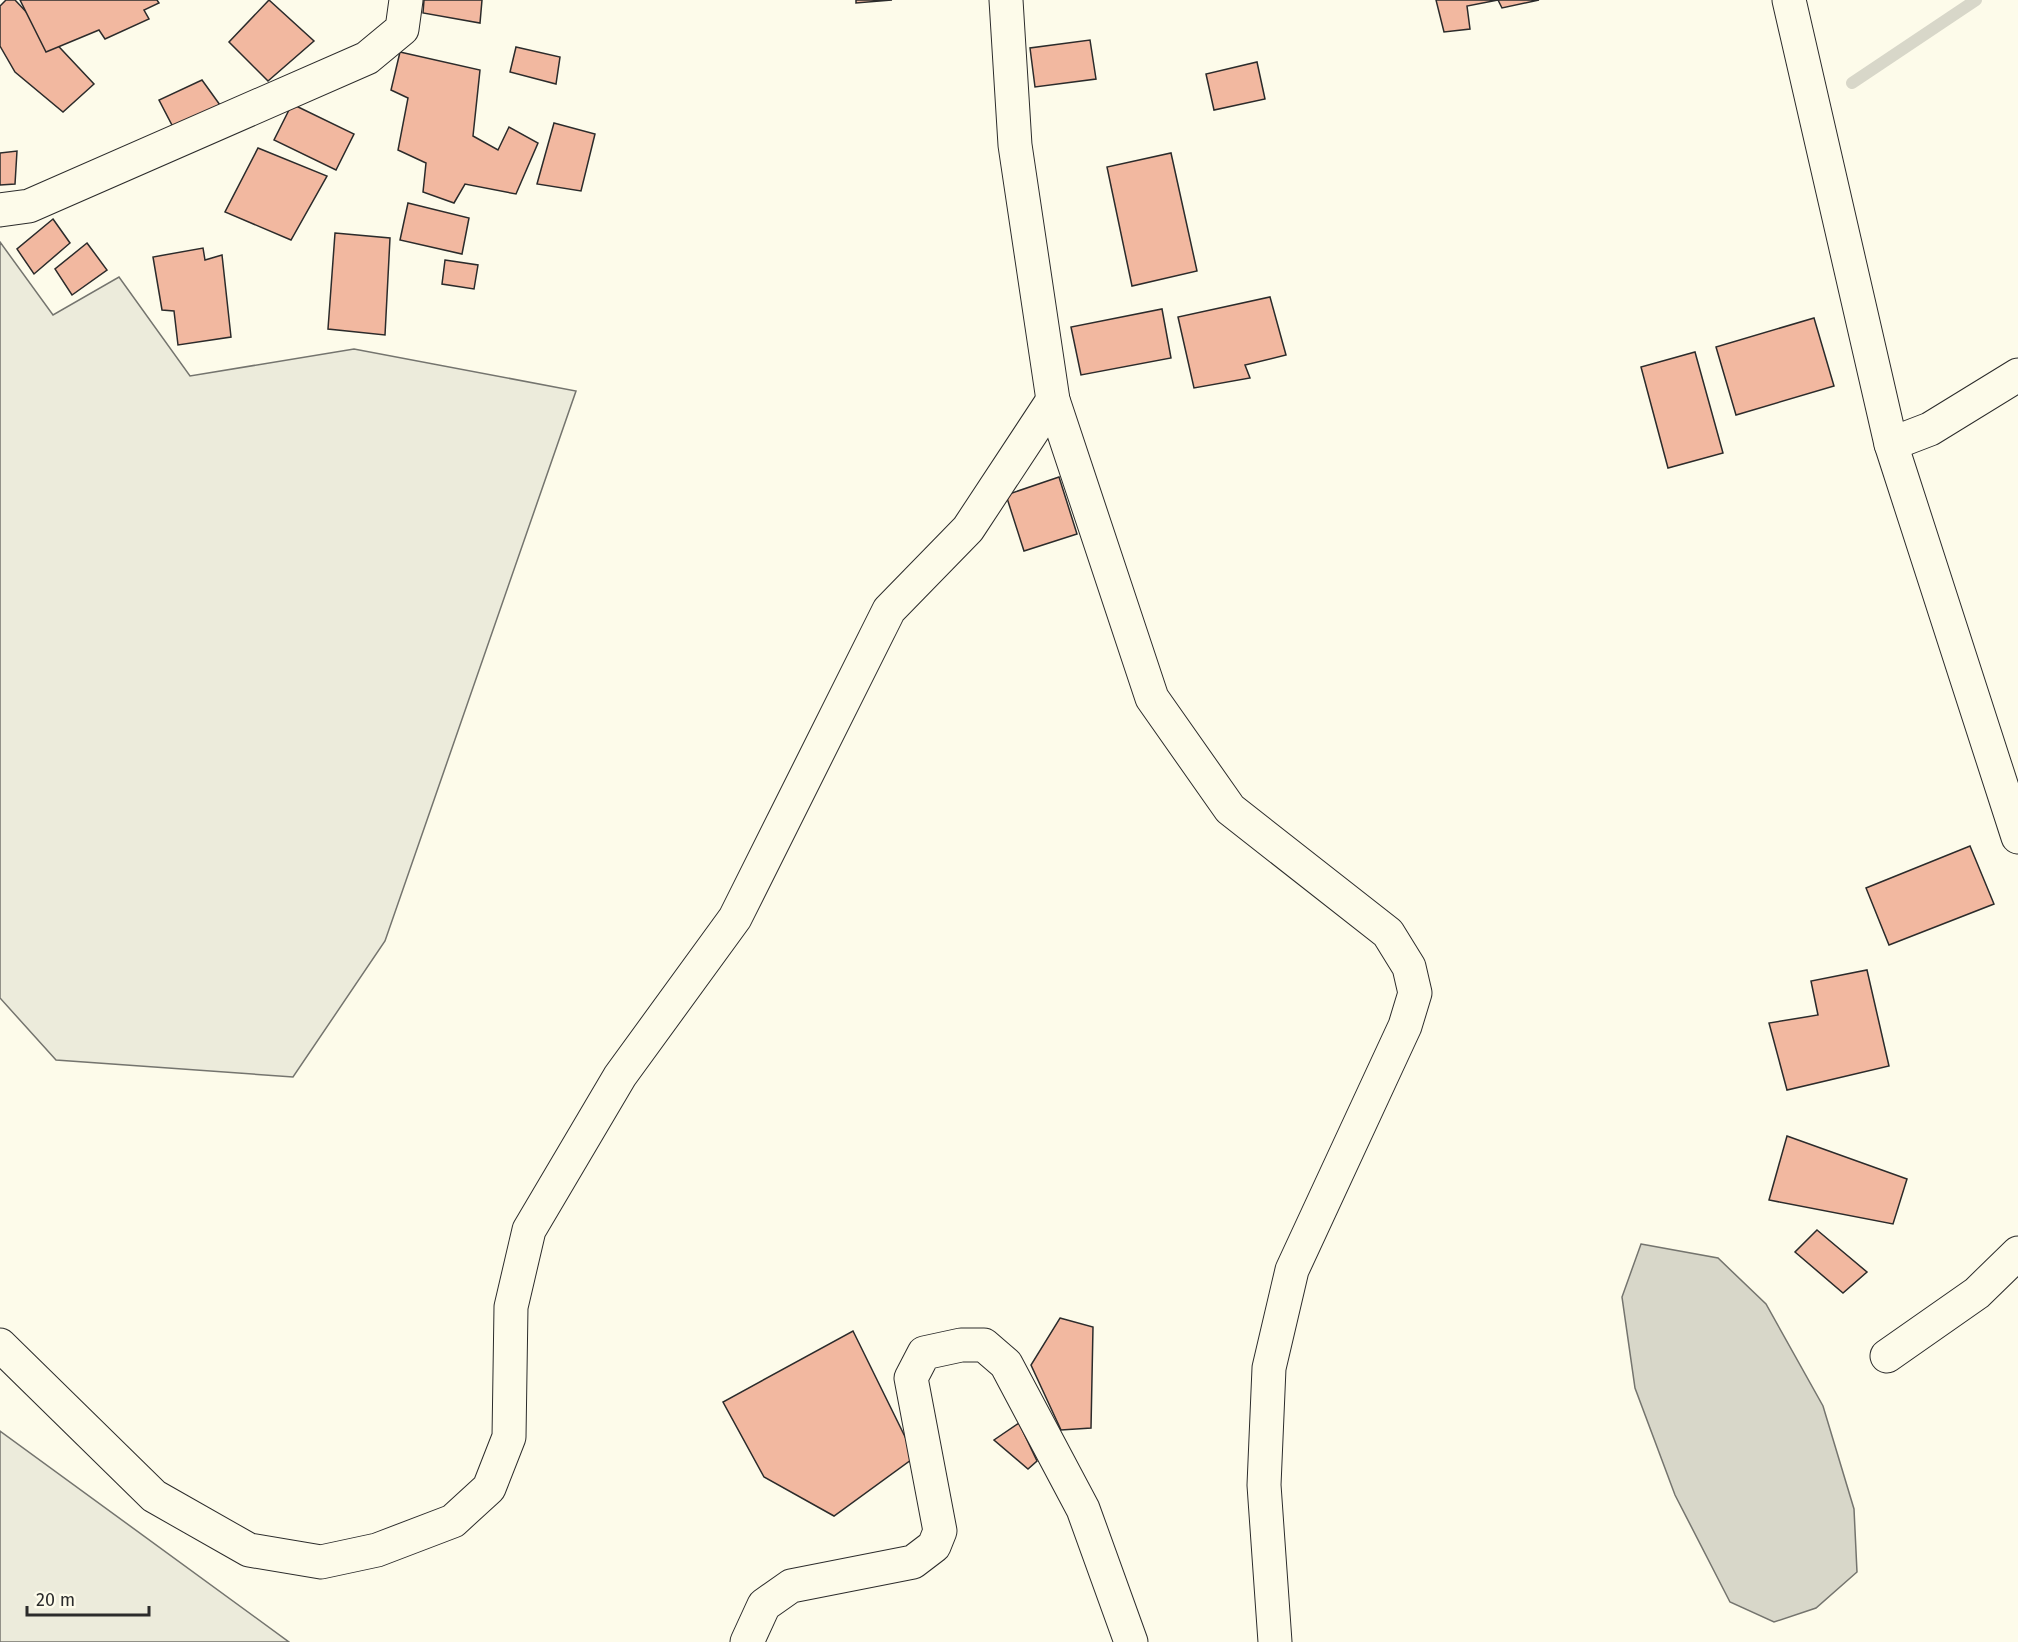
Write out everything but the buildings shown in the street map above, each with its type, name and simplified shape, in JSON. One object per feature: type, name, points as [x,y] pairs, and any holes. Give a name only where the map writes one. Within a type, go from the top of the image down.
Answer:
[{"type":"street","points":[[0,210],[29,206],[367,58],[402,29],[406,0]]},
{"type":"street","points":[[1006,0],[1015,145],[1053,400],[1152,698],[1230,809],[1388,933],[1409,967],[1415,993],[1405,1026],[1292,1270],[1269,1368],[1264,1485],[1275,1642]]},
{"type":"street","points":[[1789,0],[1891,444],[2018,837]]},
{"type":"street","points":[[1891,444],[1930,429],[2018,375]]},
{"type":"street","points":[[0,1345],[154,1496],[249,1550],[321,1562],[377,1550],[453,1521],[489,1488],[509,1437],[511,1307],[529,1230],[620,1076],[735,918],[889,610],[968,529],[1053,400]]},
{"type":"street","points":[[1887,1356],[1977,1293],[2018,1252]]},
{"type":"street","points":[[747,1642],[764,1605],[791,1586],[913,1562],[934,1546],[940,1531],[911,1378],[924,1353],[961,1345],[984,1345],[1006,1364],[1083,1509],[1131,1642]]},
{"type":"shaded area","points":[[0,242],[53,315],[119,277],[190,376],[354,349],[576,391],[385,941],[293,1077],[56,1060],[0,998]]},
{"type":"shaded area","points":[[1641,1244],[1718,1258],[1766,1304],[1823,1406],[1854,1509],[1857,1572],[1816,1608],[1774,1622],[1730,1602],[1675,1495],[1635,1388],[1622,1297]]},
{"type":"shaded area","points":[[0,1431],[289,1642],[0,1642]]},
{"type":"waterway","points":[[1852,83],[1976,0]]}]
